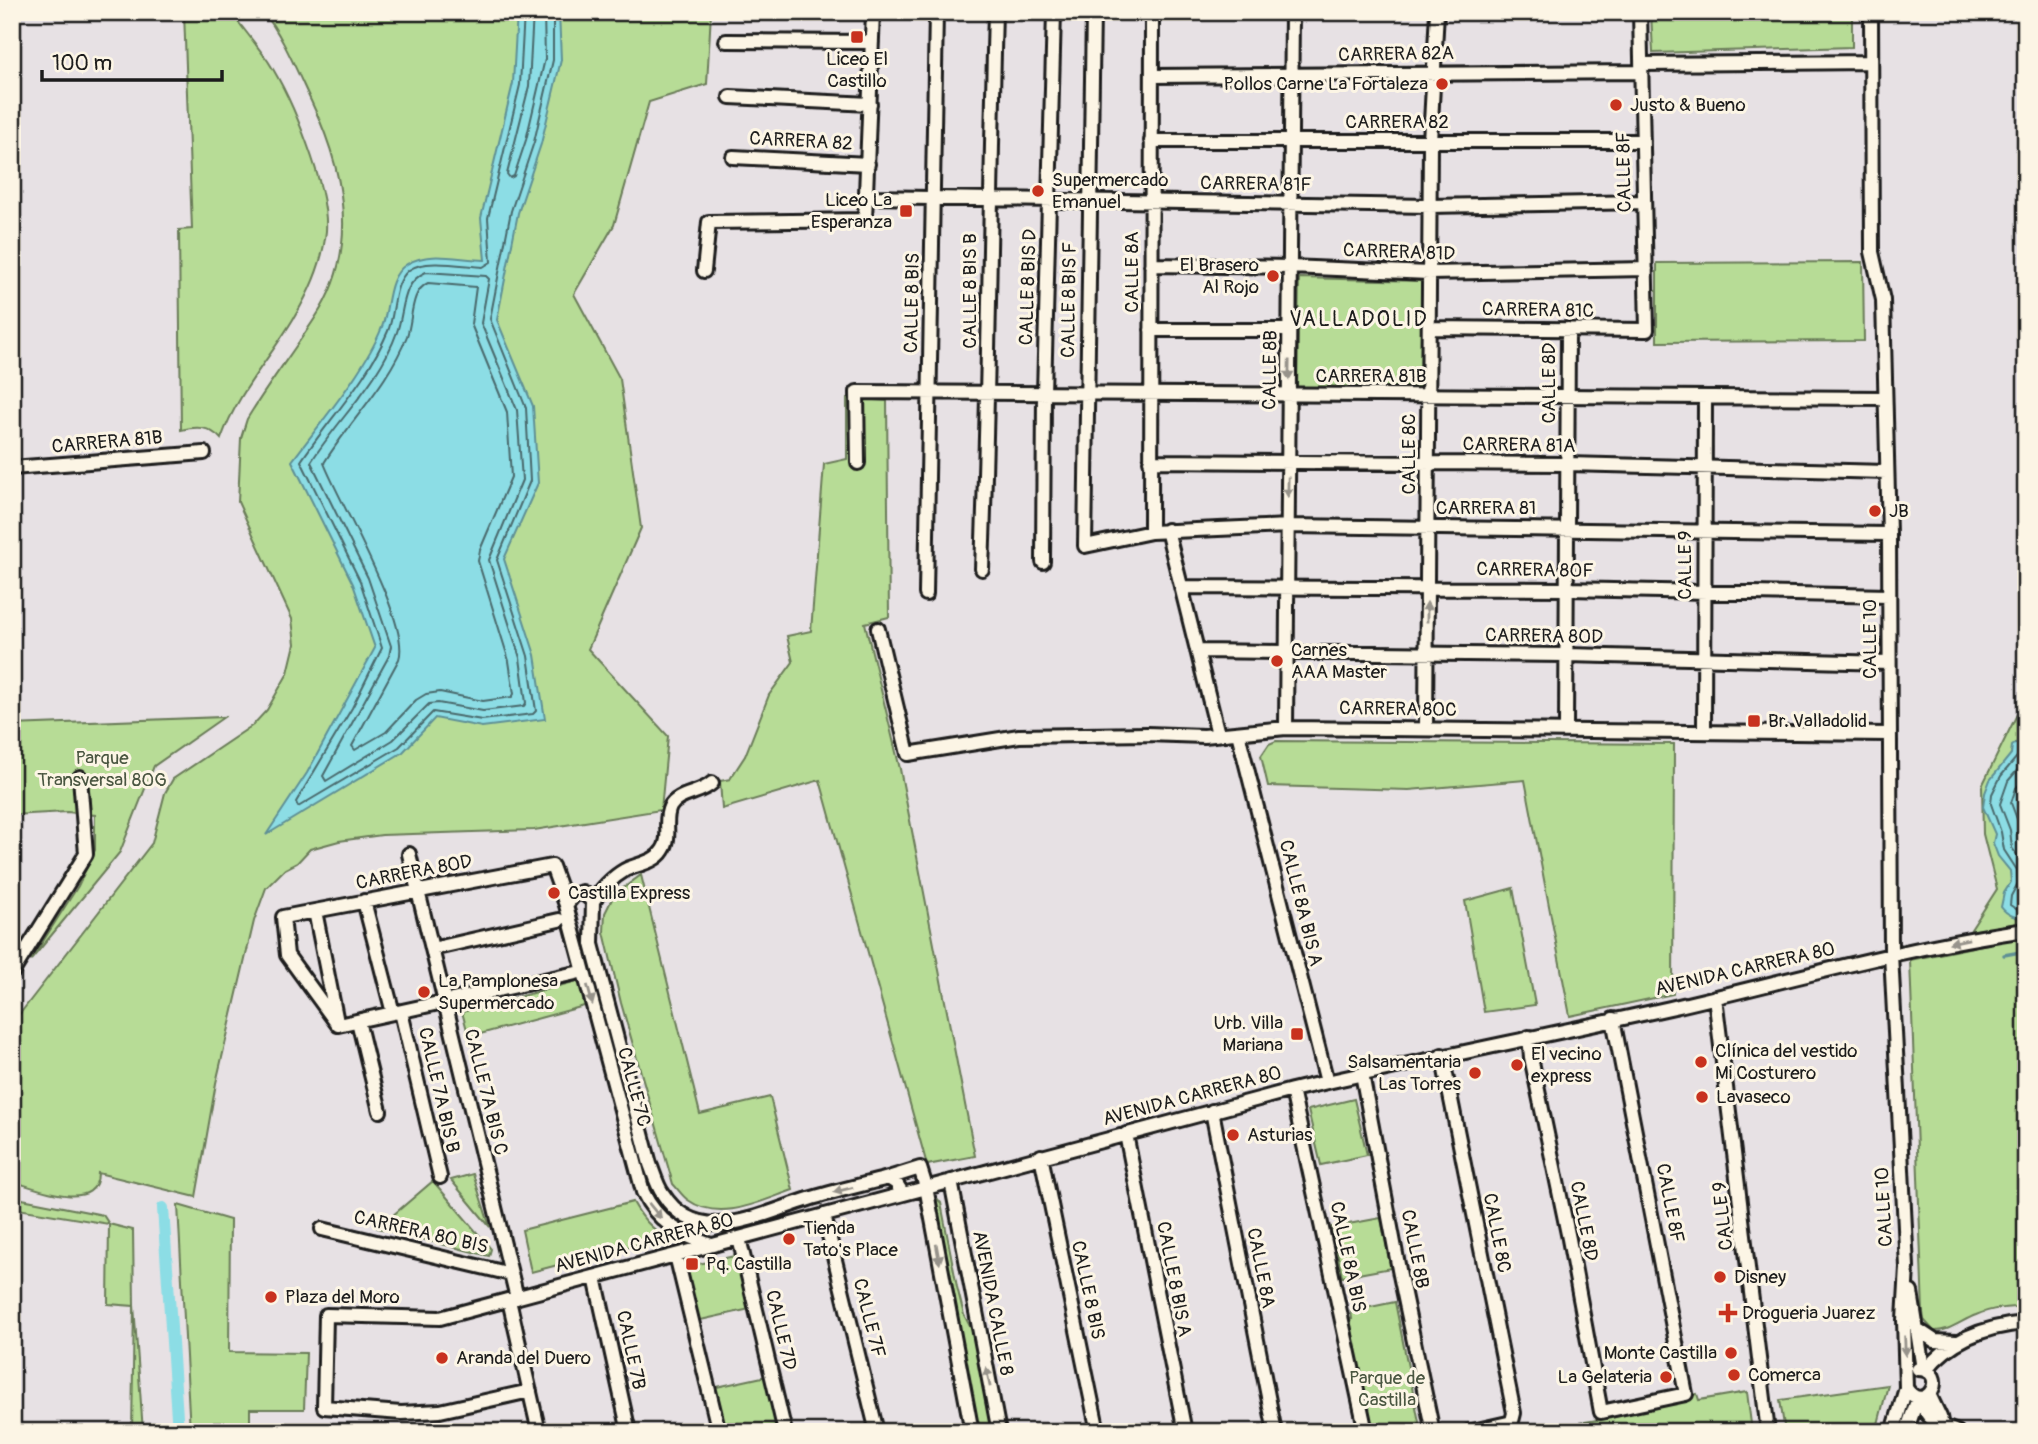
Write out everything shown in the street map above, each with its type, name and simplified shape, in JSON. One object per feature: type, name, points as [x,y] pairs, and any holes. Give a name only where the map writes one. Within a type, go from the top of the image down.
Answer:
[{"type":"street","points":[[704,271],[709,222],[866,220],[873,12]]},
{"type":"street","name":"CALLE 8 BIS","points":[[926,594],[936,12]]},
{"type":"street","name":"CALLE 8 BIS B","points":[[982,569],[995,12]]},
{"type":"street","name":"CALLE 8 BIS D","points":[[1043,562],[1044,393],[1054,12]]},
{"type":"street","name":"CALLE 8 BIS F","points":[[1085,546],[1093,12]]},
{"type":"street","name":"CALLE 8A","points":[[1151,532],[1152,12]]},
{"type":"street","name":"CALLE 8B","points":[[1286,728],[1292,12]]},
{"type":"street","name":"CALLE 8C","points":[[1426,729],[1430,141],[1437,12]]},
{"type":"street","name":"CALLE 8F","points":[[1640,12],[1647,330]]},
{"type":"street","name":"CALLE 10","points":[[1871,12],[1872,253],[1883,300],[1889,534],[1891,954],[1907,1267],[1904,1320],[1906,1382],[1893,1432]]},
{"type":"street","points":[[726,41],[872,42]]},
{"type":"street","name":"CARRERA 82A","points":[[1152,76],[1433,73],[1871,62]]},
{"type":"street","points":[[730,97],[870,104]]},
{"type":"street","name":"CARRERA 82","points":[[1151,141],[1643,141]]},
{"type":"street","name":"CARRERA 82","points":[[733,157],[868,164]]},
{"type":"street","name":"CARRERA 81F","points":[[867,197],[1430,206],[1644,202]]},
{"type":"street","name":"CARRERA 81D","points":[[1151,265],[1290,267],[1429,274],[1646,269]]},
{"type":"street","name":"CARRERA 81C","points":[[1429,328],[1647,330]]},
{"type":"street","name":"CALLE 8D","points":[[1566,730],[1568,329]]},
{"type":"street","points":[[1150,330],[1290,330]]},
{"type":"street","name":"CARRERA 81B","points":[[858,463],[857,392],[1885,398]]},
{"type":"street","name":"CALLE 9","points":[[1704,732],[1705,398]]},
{"type":"street","name":"CARRERA 81B","points":[[12,468],[204,453]]},
{"type":"street","name":"CARRERA 81A","points":[[1150,461],[1567,464],[1887,472]]},
{"type":"street","name":"CARRERA 81","points":[[1085,546],[1167,530],[1288,526],[1889,534]]},
{"type":"street","points":[[1167,530],[1218,734]]},
{"type":"street","name":"CARRERA 80F","points":[[1181,587],[1567,589],[1889,596]]},
{"type":"street","name":"CARRERA 80C","points":[[878,629],[908,754],[1019,736],[1218,734],[1286,728],[1889,734]]},
{"type":"street","name":"CARRERA 80D","points":[[1197,651],[1566,655],[1889,663]]},
{"type":"street","name":"CALLE 8A BIS A","points":[[1238,733],[1327,1082]]},
{"type":"street","points":[[12,973],[86,854],[80,777]]},
{"type":"street","points":[[566,905],[574,895],[582,892],[593,901],[613,878],[626,869],[655,858],[668,839],[667,820],[670,806],[678,799],[707,788],[712,783]]},
{"type":"street","name":"CALLE 7A BIS C","points":[[409,854],[511,1274],[513,1299],[539,1432]]},
{"type":"street","name":"CARRERA 80D","points":[[338,1025],[287,955],[283,917],[552,866]]},
{"type":"street","name":"CALLE 7C","points":[[552,866],[566,905],[643,1192],[660,1219],[693,1239],[711,1245]]},
{"type":"street","name":"CALLE 7A BIS B","points":[[364,901],[397,1012],[440,1177]]},
{"type":"street","name":"CALLE 7C","points":[[593,901],[592,944],[650,1164],[662,1193],[671,1205],[698,1222],[713,1226],[888,1178]]},
{"type":"street","points":[[315,911],[338,1025],[576,974]]},
{"type":"street","points":[[432,949],[559,920]]},
{"type":"street","name":"AVENIDA CARRERA 80","points":[[530,1391],[440,1411],[401,1413],[324,1407],[326,1315],[440,1318],[1292,1090],[1715,997],[1891,954],[2026,929]]},
{"type":"street","name":"CALLE 9","points":[[1715,997],[1769,1432]]},
{"type":"street","name":"CALLE 8F","points":[[1601,1412],[1686,1394],[1613,1019]]},
{"type":"street","points":[[358,1021],[380,1111]]},
{"type":"street","name":"CALLE 8D","points":[[1529,1037],[1601,1412]]},
{"type":"street","name":"CALLE 8C","points":[[1442,1055],[1514,1418],[1508,1423],[1468,1432]]},
{"type":"street","name":"CALLE 8B","points":[[1362,1073],[1433,1432]]},
{"type":"street","name":"CALLE 8A BIS","points":[[1292,1090],[1366,1432]]},
{"type":"street","name":"CALLE 8A","points":[[1212,1111],[1275,1432]]},
{"type":"street","name":"CALLE 8 BIS A","points":[[1126,1134],[1185,1432]]},
{"type":"street","name":"CALLE 8 BIS","points":[[1041,1156],[1098,1432]]},
{"type":"street","points":[[888,1178],[920,1168],[926,1187],[972,1432]]},
{"type":"street","points":[[888,1178],[896,1183],[903,1194]]},
{"type":"street","name":"AVENIDA CALLE 8","points":[[951,1181],[999,1432]]},
{"type":"street","name":"CALLE 7F","points":[[824,1215],[877,1432]]},
{"type":"street","name":"CARRERA 80 BIS","points":[[322,1229],[511,1274]]},
{"type":"street","name":"CALLE 7D","points":[[739,1238],[785,1432]]},
{"type":"street","points":[[676,1255],[719,1432]]},
{"type":"street","name":"CALLE 10","points":[[1907,1267],[1927,1372]]},
{"type":"street","name":"CALLE 7B","points":[[595,1277],[629,1432]]},
{"type":"street","points":[[1927,1372],[1963,1340],[1999,1325],[2026,1323]]},
{"type":"street","points":[[1917,1329],[1936,1341],[1963,1340]]},
{"type":"street","points":[[1907,1430],[1923,1396],[1934,1386],[1927,1372],[1916,1368],[1906,1382],[1911,1394],[1923,1396]]},
{"type":"street","points":[[1923,1396],[1922,1406],[1938,1424],[1957,1432]]},
{"type":"street","points":[[1907,1430],[1938,1424]]},
{"type":"green space","points":[[184,12],[231,12],[268,61],[288,97],[307,144],[322,192],[325,213],[324,242],[311,286],[285,332],[236,406],[221,439],[202,428],[181,430],[179,230],[192,229]]},
{"type":"green space","points":[[263,12],[711,12],[707,84],[649,102],[614,225],[574,294],[620,379],[641,528],[588,649],[668,736],[661,810],[534,830],[382,835],[339,841],[310,849],[266,888],[254,921],[216,1083],[196,1197],[98,1173],[95,1185],[88,1193],[64,1195],[12,1181],[12,1024],[152,843],[165,793],[173,779],[253,725],[267,710],[288,673],[295,644],[292,619],[238,502],[241,438],[247,419],[315,318],[329,292],[343,237],[343,210],[339,182],[323,127],[283,42]]},
{"type":"green space","points":[[1651,12],[1852,12],[1852,47],[1653,53]]},
{"type":"green space","points":[[1863,262],[1864,341],[1657,342],[1657,263]]},
{"type":"green space","points":[[1299,278],[1422,281],[1420,392],[1297,389]]},
{"type":"green space","points":[[847,398],[887,401],[889,617],[865,623],[900,769],[975,1156],[927,1165],[820,780],[722,809],[720,781],[730,779],[745,756],[769,695],[793,662],[787,636],[811,631],[824,464],[847,459]]},
{"type":"green space","points":[[2026,696],[2026,923],[1970,931],[1997,889],[1983,834],[1982,786]]},
{"type":"green space","name":"Parque Transversal 80G","points":[[224,717],[154,766],[120,852],[31,960],[78,886],[95,850],[95,815],[67,812],[12,815],[12,725]]},
{"type":"green space","points":[[1276,741],[1674,744],[1673,994],[1570,1016],[1525,780],[1409,790],[1268,786],[1261,756],[1269,744]]},
{"type":"green space","points":[[641,875],[700,1114],[770,1097],[793,1190],[740,1208],[713,1210],[688,1200],[673,1184],[621,1003],[604,932],[605,913],[614,895]]},
{"type":"green space","points":[[1513,888],[1535,1005],[1484,1012],[1465,901]]},
{"type":"green space","points":[[2026,936],[2026,1307],[1988,1311],[1950,1328],[1934,1331],[1924,1320],[1923,1312],[1910,960]]},
{"type":"green space","points":[[581,980],[588,1005],[469,1037],[462,1012]]},
{"type":"green space","points":[[1354,1099],[1367,1155],[1321,1165],[1308,1110]]},
{"type":"green space","points":[[473,1174],[490,1227],[451,1180]]},
{"type":"green space","points":[[433,1181],[491,1249],[489,1256],[378,1228]]},
{"type":"green space","points":[[12,1197],[103,1215],[109,1224],[12,1208]]},
{"type":"green space","points":[[936,1197],[941,1203],[964,1315],[974,1334],[993,1432],[978,1432],[933,1198]]},
{"type":"green space","points":[[633,1202],[647,1222],[665,1237],[531,1272],[522,1230]]},
{"type":"green space","points":[[178,1205],[230,1220],[229,1352],[306,1353],[304,1409],[250,1409],[250,1432],[190,1432]]},
{"type":"green space","points":[[1381,1218],[1391,1268],[1342,1277],[1332,1227]]},
{"type":"green space","points":[[109,1224],[133,1230],[134,1305],[143,1432],[132,1432],[134,1306],[108,1304]]},
{"type":"green space","points":[[739,1255],[750,1309],[696,1321],[685,1267]]},
{"type":"green space","name":"Parque de Castilla","points":[[1395,1302],[1421,1432],[1370,1432],[1350,1319],[1351,1311]]},
{"type":"green space","points":[[767,1376],[778,1425],[746,1432],[721,1432],[712,1388]]},
{"type":"green space","points":[[1888,1385],[1876,1432],[1785,1432],[1780,1400]]},
{"type":"green space","points":[[1747,1392],[1752,1432],[1526,1432],[1597,1420],[1597,1414],[1697,1394],[1699,1400]]},
{"type":"water","points":[[517,12],[559,12],[561,60],[541,144],[518,213],[497,320],[533,406],[538,483],[504,559],[535,655],[545,719],[482,727],[435,718],[403,752],[266,835],[307,773],[375,648],[353,584],[292,461],[365,361],[382,327],[392,284],[400,270],[425,257],[485,260],[481,218],[513,83]]},
{"type":"water","points":[[2026,727],[2026,917],[2019,918],[2001,907],[2004,893],[2011,882],[2010,871],[1998,856],[1993,843],[1995,834],[1983,807],[1990,780],[2011,754],[2012,746],[2024,737]]},
{"type":"waterway","points":[[2004,955],[2026,951]]},
{"type":"waterway","points":[[163,1208],[178,1432]]},
{"type":"place","name":"Liceo El Castillo","points":[[857,37]]},
{"type":"place","name":"Pollos Carne La Fortaleza","points":[[1442,84]]},
{"type":"place","name":"Justo & Bueno","points":[[1616,105]]},
{"type":"place","name":"Supermercado Emanuel","points":[[1038,191]]},
{"type":"place","name":"Liceo La Esperanza","points":[[906,211]]},
{"type":"place","name":"El Brasero Al Rojo","points":[[1273,276]]},
{"type":"place","name":"JB","points":[[1875,511]]},
{"type":"place","name":"Carnes AAA Master","points":[[1277,661]]},
{"type":"place","name":"Br. Valladolid","points":[[1754,721]]},
{"type":"place","name":"Castilla Express","points":[[554,893]]},
{"type":"place","name":"La Pamplonesa Supermercado","points":[[424,992]]},
{"type":"place","name":"Urb. Villa Mariana","points":[[1297,1034]]},
{"type":"place","name":"Clínica del vestido Mi Costurero","points":[[1701,1062]]},
{"type":"place","name":"El vecino express","points":[[1517,1065]]},
{"type":"place","name":"Salsamentaria Las Torres","points":[[1475,1073]]},
{"type":"place","name":"Lavaseco","points":[[1702,1097]]},
{"type":"place","name":"Asturias","points":[[1233,1135]]},
{"type":"place","name":"Tienda Tato's Place","points":[[789,1239]]},
{"type":"place","name":"Pq. Castilla","points":[[692,1264]]},
{"type":"place","name":"Disney","points":[[1720,1277]]},
{"type":"place","name":"Plaza del Moro","points":[[271,1297]]},
{"type":"place","name":"Drogueria Juarez","points":[[1728,1313]]},
{"type":"place","name":"Monte Castilla","points":[[1731,1353]]},
{"type":"place","name":"Aranda del Duero","points":[[442,1358]]},
{"type":"place","name":"Comerca","points":[[1734,1375]]},
{"type":"place","name":"La Gelateria","points":[[1666,1377]]},
{"type":"district","name":"VALLADOLID","points":[[1359,319]]}]
